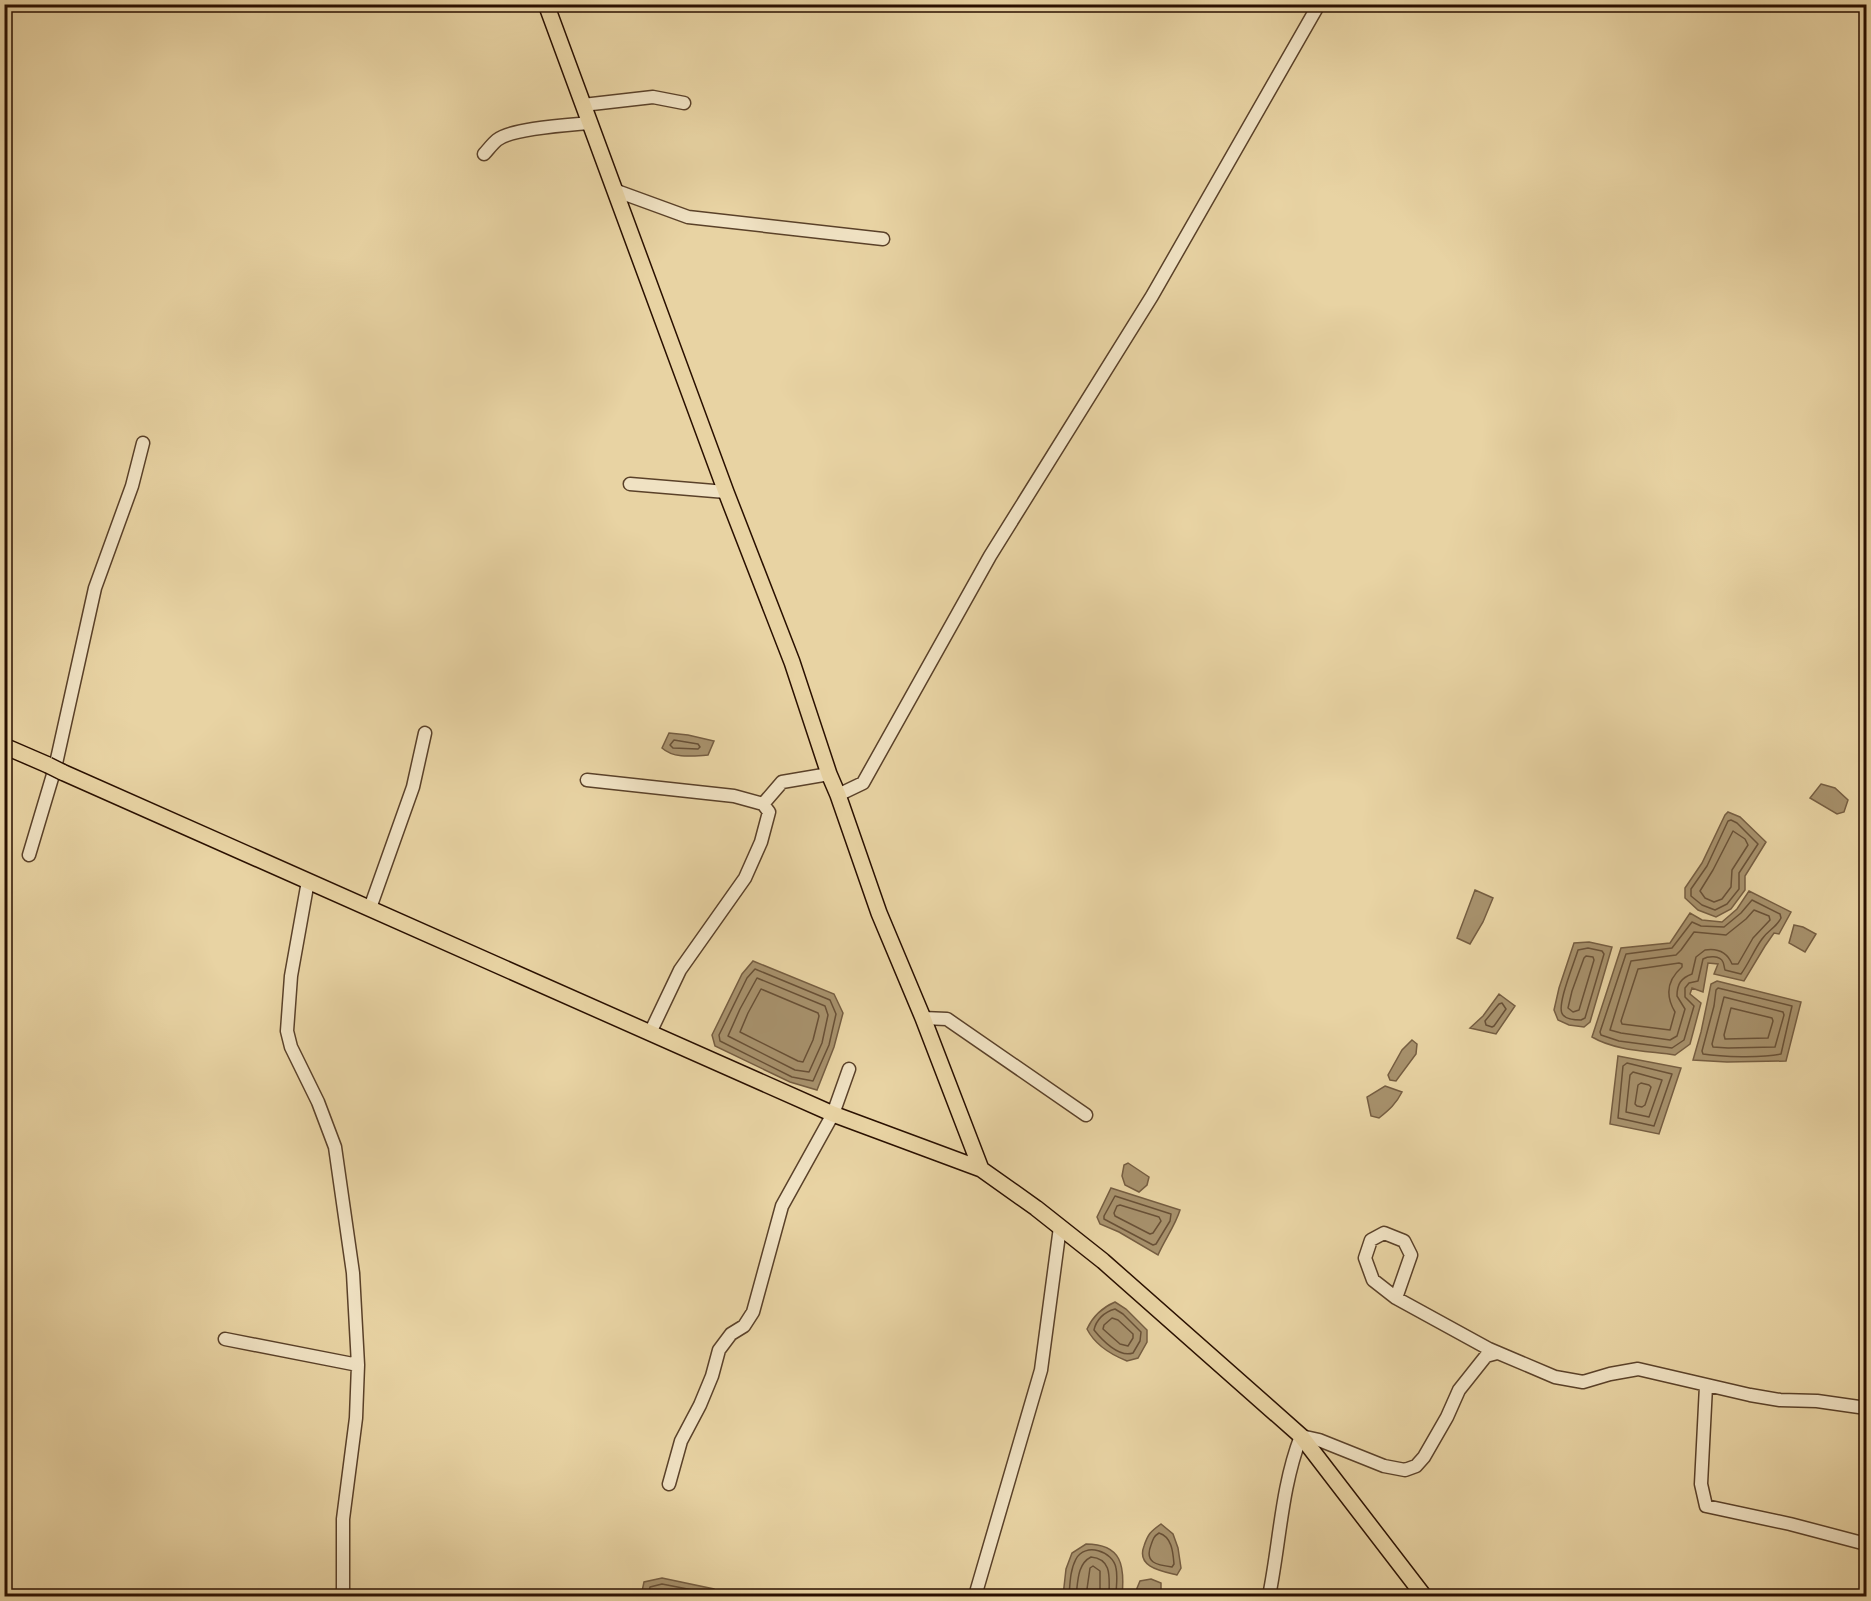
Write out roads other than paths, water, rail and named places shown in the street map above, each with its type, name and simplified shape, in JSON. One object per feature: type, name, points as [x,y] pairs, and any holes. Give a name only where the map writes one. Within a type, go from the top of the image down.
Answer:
[{"type":"main road","points":[[546,4],[726,492],[792,662],[879,913],[923,1018],[981,1169]]},
{"type":"main road","points":[[4,746],[833,1114],[981,1169],[1036,1208],[1103,1261],[1301,1436],[1424,1596]]},
{"type":"street","points":[[838,795],[863,783],[990,556],[1152,296],[1318,4]]},
{"type":"street","points":[[583,105],[654,97],[684,103]]},
{"type":"street","points":[[484,154],[497,140],[530,129],[590,123]]},
{"type":"street","points":[[614,190],[688,217],[883,239]]},
{"type":"street","points":[[29,855],[55,768],[95,588],[132,486],[143,443]]},
{"type":"street","points":[[630,484],[726,492]]},
{"type":"street","points":[[370,908],[413,788],[425,733]]},
{"type":"street","points":[[764,804],[782,782],[829,774]]},
{"type":"street","points":[[587,780],[735,796],[764,804],[769,812],[761,842],[745,878],[680,970],[650,1032]]},
{"type":"street","points":[[308,881],[291,976],[287,1032],[291,1047],[318,1102],[335,1147],[353,1274],[358,1365],[356,1418],[343,1519],[343,1596]]},
{"type":"street","points":[[923,1018],[947,1019],[1086,1115]]},
{"type":"street","points":[[669,1484],[681,1441],[700,1405],[712,1376],[719,1350],[731,1334],[744,1326],[753,1312],[782,1206],[833,1114],[849,1069]]},
{"type":"street","points":[[975,1596],[1041,1370],[1060,1227]]},
{"type":"street","points":[[1396,1298],[1411,1255],[1404,1241],[1384,1233],[1371,1240],[1365,1258],[1373,1280],[1396,1298],[1497,1353],[1555,1377],[1582,1382],[1638,1369],[1706,1386],[1780,1400],[1817,1401],[1866,1408]]},
{"type":"street","points":[[225,1339],[358,1365]]},
{"type":"street","points":[[1269,1596],[1291,1461],[1301,1436],[1319,1440],[1384,1466],[1405,1470],[1416,1466],[1424,1457],[1447,1417],[1459,1390],[1486,1356],[1497,1353]]},
{"type":"street","points":[[1706,1386],[1701,1484],[1706,1506],[1790,1524],[1866,1544]]},
{"type":"water","points":[[669,733],[714,741],[708,755],[672,754],[662,748]]},
{"type":"water","points":[[1821,784],[1835,788],[1848,800],[1844,812],[1837,814],[1810,798]]},
{"type":"water","points":[[1728,812],[1740,817],[1766,842],[1745,876],[1745,890],[1731,909],[1716,917],[1698,910],[1685,898],[1685,888],[1702,863]]},
{"type":"water","points":[[1475,890],[1493,898],[1470,944],[1457,938]]},
{"type":"water","points":[[1749,891],[1791,912],[1779,934],[1774,933],[1744,981],[1714,974],[1718,964],[1708,963],[1703,992],[1692,988],[1690,994],[1701,1003],[1690,1044],[1675,1055],[1622,1048],[1592,1037],[1621,948],[1670,943],[1690,913],[1702,920],[1722,922],[1737,909]]},
{"type":"water","points":[[1794,925],[1816,934],[1805,952],[1789,943]]},
{"type":"water","points":[[1589,942],[1612,947],[1590,1022],[1584,1027],[1569,1025],[1558,1020],[1554,1010],[1559,988],[1574,943]]},
{"type":"water","points":[[753,961],[834,994],[843,1013],[834,1047],[817,1090],[790,1082],[715,1046],[712,1035],[742,974]]},
{"type":"water","points":[[1717,981],[1801,1002],[1786,1061],[1693,1060],[1711,984]]},
{"type":"water","points":[[1499,994],[1515,1006],[1496,1034],[1470,1028],[1483,1016]]},
{"type":"water","points":[[1412,1040],[1417,1044],[1416,1054],[1396,1081],[1390,1080],[1388,1075],[1402,1050]]},
{"type":"water","points":[[1618,1056],[1681,1068],[1659,1134],[1610,1124]]},
{"type":"water","points":[[1385,1086],[1402,1092],[1379,1118],[1371,1116],[1367,1097]]},
{"type":"water","points":[[1128,1163],[1149,1177],[1147,1185],[1139,1192],[1125,1185],[1122,1176],[1124,1165]]},
{"type":"water","points":[[1111,1188],[1180,1210],[1158,1255],[1119,1232],[1100,1224],[1097,1217]]},
{"type":"water","points":[[1115,1302],[1126,1309],[1147,1330],[1147,1342],[1138,1358],[1127,1361],[1116,1356],[1099,1345],[1087,1329],[1098,1313]]},
{"type":"water","points":[[1161,1524],[1173,1534],[1178,1548],[1181,1568],[1177,1575],[1152,1567],[1144,1559],[1142,1553],[1152,1531]]},
{"type":"water","points":[[1086,1544],[1107,1548],[1119,1559],[1123,1575],[1122,1596],[1063,1596],[1066,1569],[1072,1553]]},
{"type":"water","points":[[662,1578],[714,1589],[717,1596],[641,1596],[644,1582]]},
{"type":"water","points":[[1151,1579],[1161,1583],[1161,1596],[1136,1596],[1140,1581]]}]
